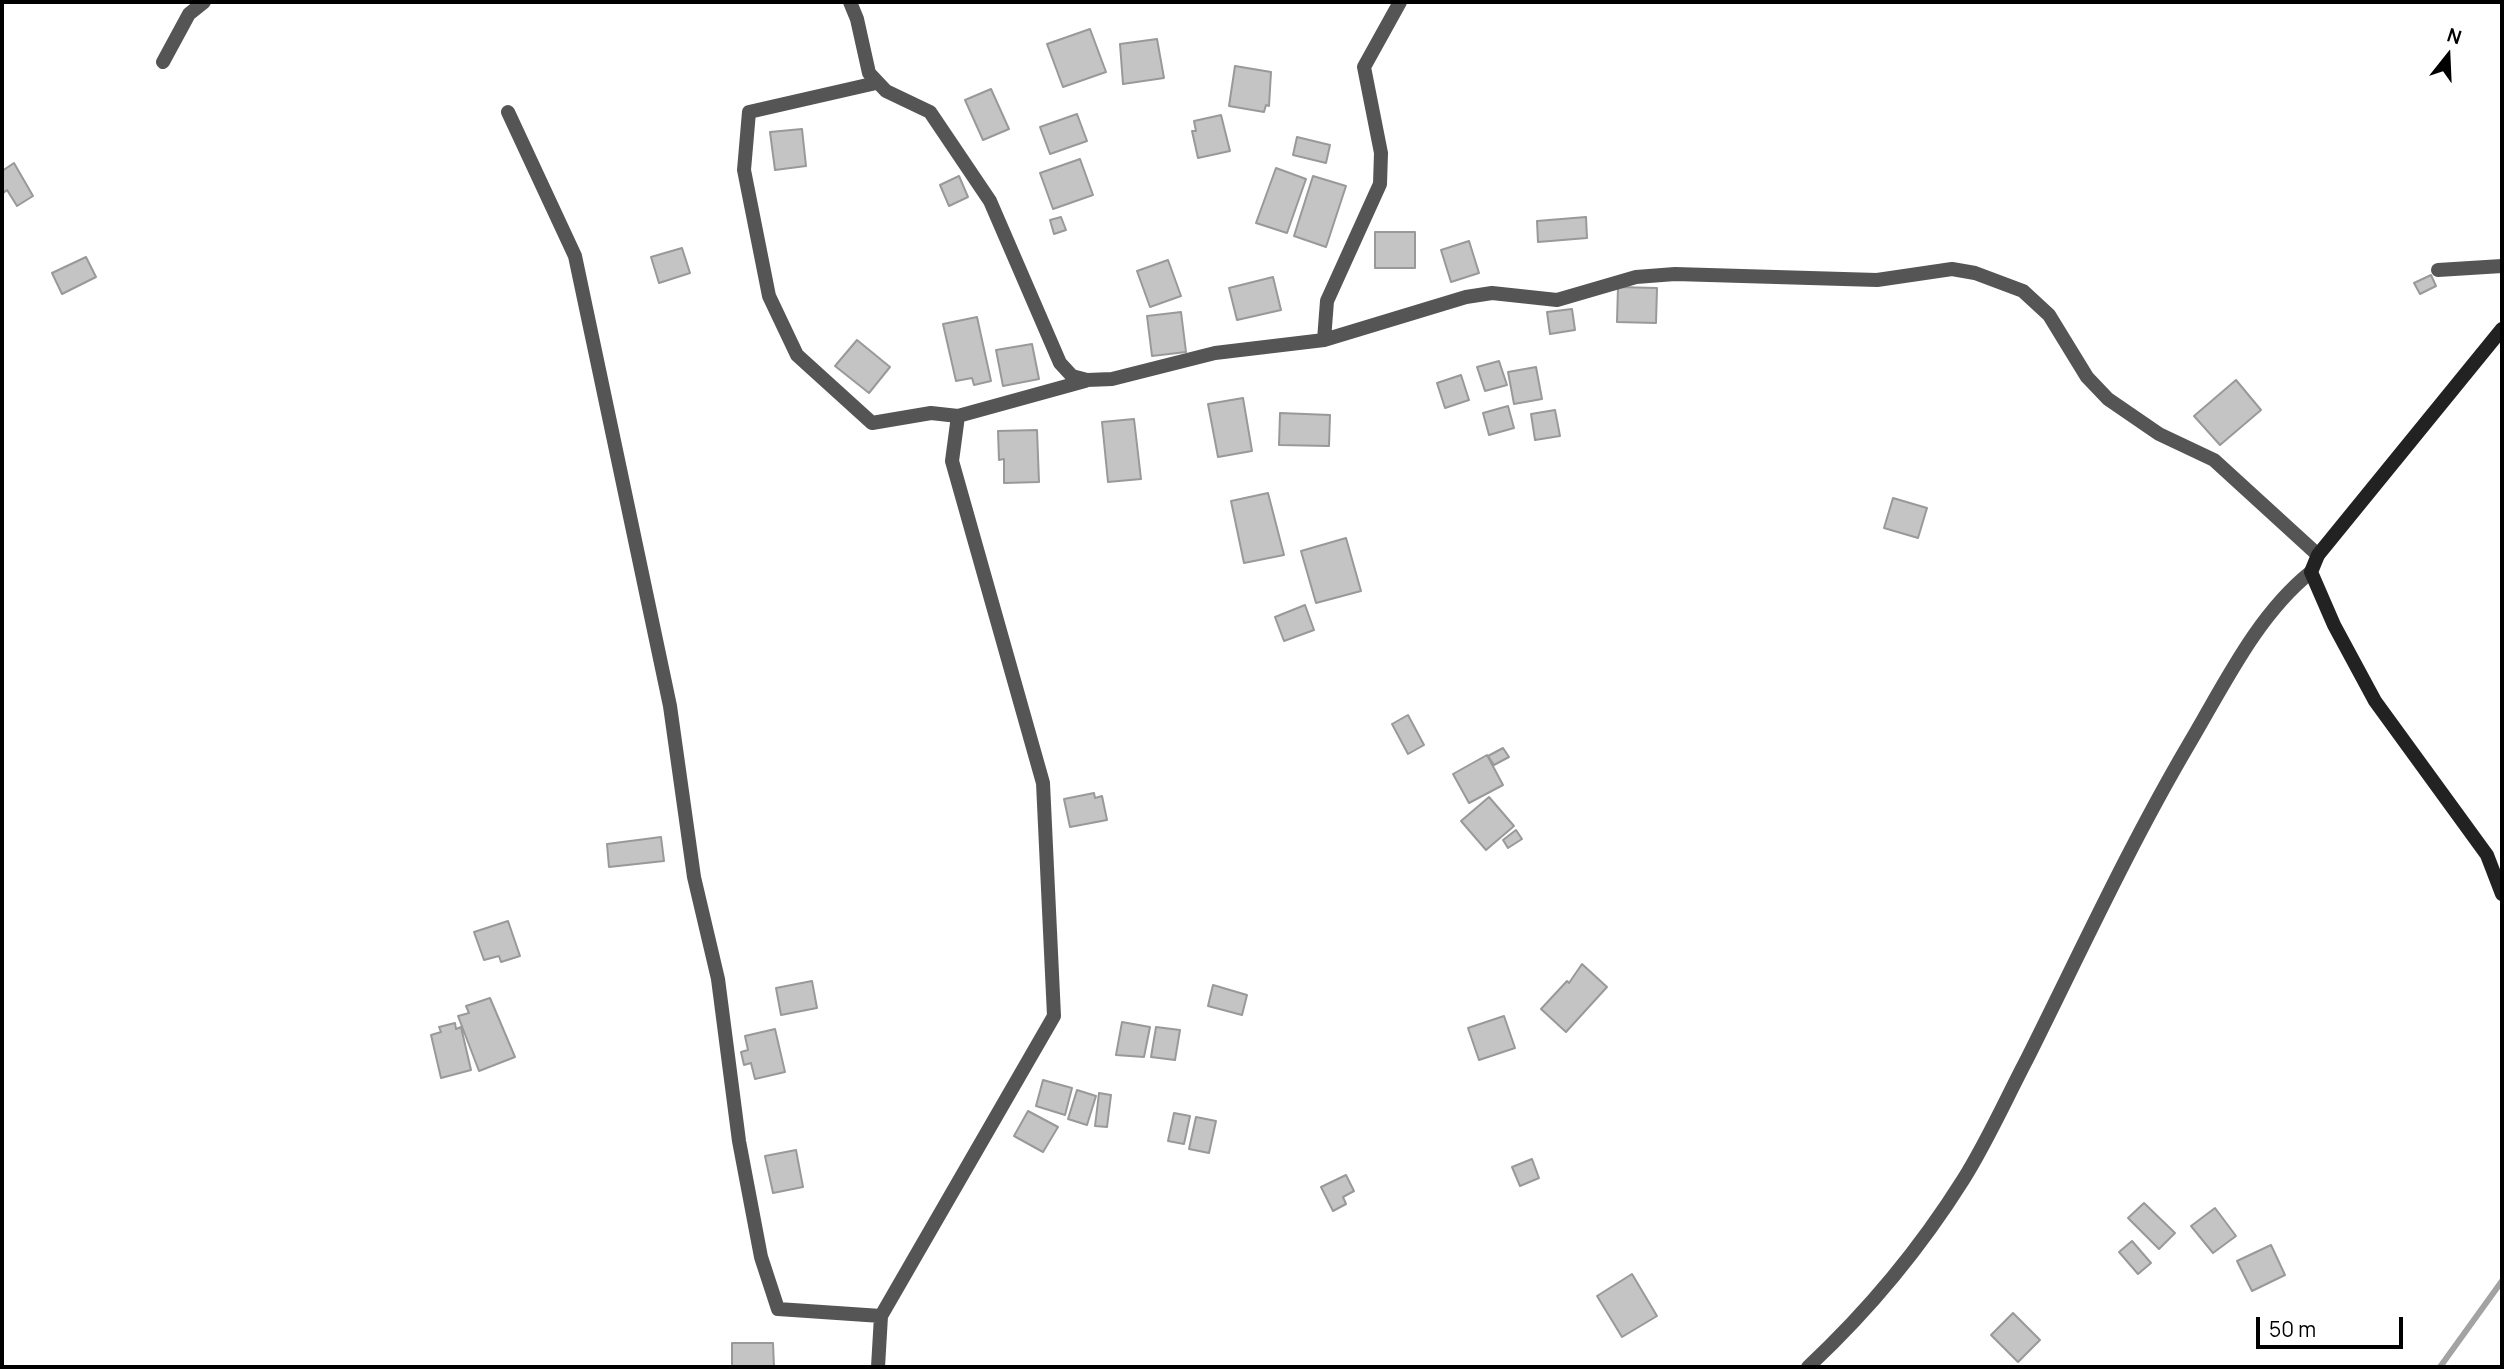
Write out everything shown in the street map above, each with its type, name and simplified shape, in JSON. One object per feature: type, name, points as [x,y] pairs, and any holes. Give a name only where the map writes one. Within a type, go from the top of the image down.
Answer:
[{"type":"street","points":[[163,62],[189,14],[204,2]]},
{"type":"street","points":[[850,2],[857,19],[869,73],[886,91],[930,112],[942,128],[990,201],[1060,363],[1072,376],[1087,380]]},
{"type":"street","points":[[1324,340],[1327,301],[1380,184],[1381,153],[1364,68],[1400,2]]},
{"type":"street","points":[[876,83],[749,112],[744,170],[769,296],[797,355],[872,423],[931,413],[958,416],[1087,380],[1112,379],[1214,353],[1324,340],[1466,297],[1492,293],[1557,300],[1636,277],[1675,274],[1877,280],[1930,270],[1952,269],[1976,273],[2023,291],[2049,315],[2088,377],[2108,399],[2159,434],[2214,460],[2318,555]]},
{"type":"street","points":[[508,112],[575,256],[670,706],[694,877],[718,979],[739,1141],[761,1257],[778,1309],[881,1316]]},
{"type":"street","points":[[2438,270],[2502,267]]},
{"type":"street","points":[[1808,1367],[1887,1287],[1964,1178],[2062,989],[2125,856],[2242,654],[2285,598],[2311,572],[2318,555],[2502,329]]},
{"type":"street","points":[[878,1367],[881,1316],[1054,1016],[1043,783],[952,461],[958,416]]},
{"type":"street","points":[[2311,572],[2334,625],[2375,701],[2487,855],[2502,894]]},
{"type":"building","points":[[1090,29],[1106,72],[1063,87],[1047,44]]},
{"type":"building","points":[[1157,39],[1164,78],[1123,84],[1120,44]]},
{"type":"building","points":[[1235,66],[1271,72],[1269,106],[1266,105],[1264,112],[1229,106]]},
{"type":"building","points":[[991,89],[1009,129],[983,140],[965,100]]},
{"type":"building","points":[[1077,114],[1087,141],[1050,154],[1040,127]]},
{"type":"building","points":[[1221,115],[1230,151],[1198,158],[1192,131],[1196,131],[1194,121]]},
{"type":"building","points":[[802,129],[806,166],[775,170],[770,132]]},
{"type":"building","points":[[1297,137],[1330,145],[1326,163],[1293,155]]},
{"type":"building","points":[[1080,159],[1093,195],[1053,209],[1040,173]]},
{"type":"building","points":[[14,163],[33,196],[17,206],[7,190],[2,194],[2,171]]},
{"type":"building","points":[[1276,168],[1306,179],[1287,233],[1256,223]]},
{"type":"building","points":[[959,176],[968,197],[949,206],[940,185]]},
{"type":"building","points":[[1313,176],[1346,186],[1326,247],[1294,236]]},
{"type":"building","points":[[1061,217],[1066,230],[1054,234],[1050,220]]},
{"type":"building","points":[[1586,217],[1587,238],[1538,242],[1537,221]]},
{"type":"building","points":[[1375,232],[1415,232],[1415,268],[1375,268]]},
{"type":"building","points":[[1469,241],[1479,273],[1451,282],[1441,250]]},
{"type":"building","points":[[682,248],[690,273],[659,283],[651,257]]},
{"type":"building","points":[[86,257],[96,277],[62,294],[52,273]]},
{"type":"building","points":[[1168,260],[1181,296],[1150,307],[1137,271]]},
{"type":"building","points":[[2431,275],[2436,286],[2420,294],[2414,283]]},
{"type":"building","points":[[1273,277],[1281,310],[1237,320],[1229,288]]},
{"type":"building","points":[[1618,287],[1657,288],[1656,323],[1617,322]]},
{"type":"building","points":[[1572,309],[1575,330],[1550,334],[1547,312]]},
{"type":"building","points":[[1181,312],[1186,352],[1152,356],[1147,316]]},
{"type":"building","points":[[977,317],[991,381],[974,385],[972,378],[956,381],[943,324]]},
{"type":"building","points":[[857,340],[890,367],[869,393],[835,366]]},
{"type":"building","points":[[1032,344],[1039,379],[1003,386],[996,350]]},
{"type":"building","points":[[1499,361],[1507,385],[1485,391],[1477,367]]},
{"type":"building","points":[[1536,367],[1542,399],[1514,404],[1508,372]]},
{"type":"building","points":[[1461,375],[1469,400],[1445,408],[1437,383]]},
{"type":"building","points":[[2236,380],[2261,410],[2220,445],[2194,416]]},
{"type":"building","points":[[1243,398],[1252,451],[1218,457],[1208,404]]},
{"type":"building","points":[[1508,406],[1514,428],[1489,435],[1483,413]]},
{"type":"building","points":[[1555,410],[1560,436],[1535,440],[1531,414]]},
{"type":"building","points":[[1280,413],[1330,415],[1329,446],[1279,445]]},
{"type":"building","points":[[1134,419],[1141,479],[1108,482],[1102,422]]},
{"type":"building","points":[[1037,430],[1039,482],[1004,483],[1004,459],[999,460],[998,431]]},
{"type":"building","points":[[1268,493],[1284,555],[1244,563],[1231,501]]},
{"type":"building","points":[[1893,498],[1927,508],[1918,538],[1884,528]]},
{"type":"building","points":[[1346,538],[1361,591],[1316,603],[1301,551]]},
{"type":"building","points":[[1305,605],[1314,630],[1284,641],[1275,617]]},
{"type":"building","points":[[1408,715],[1424,745],[1408,754],[1392,724]]},
{"type":"building","points":[[1503,748],[1509,757],[1494,765],[1488,756]]},
{"type":"building","points":[[1487,755],[1503,785],[1469,803],[1453,774]]},
{"type":"building","points":[[1094,793],[1095,798],[1102,796],[1107,820],[1070,827],[1064,799]]},
{"type":"building","points":[[1489,797],[1514,826],[1486,850],[1461,821]]},
{"type":"building","points":[[1516,830],[1522,839],[1508,848],[1503,840]]},
{"type":"building","points":[[661,837],[664,861],[609,867],[607,844]]},
{"type":"building","points":[[508,921],[520,956],[501,962],[499,956],[484,960],[474,932]]},
{"type":"building","points":[[1582,964],[1607,987],[1566,1032],[1541,1009],[1567,981],[1569,983]]},
{"type":"building","points":[[812,981],[817,1008],[781,1015],[776,988]]},
{"type":"building","points":[[1213,985],[1247,995],[1242,1015],[1208,1006]]},
{"type":"building","points":[[490,998],[515,1057],[479,1071],[458,1016],[469,1013],[466,1006]]},
{"type":"building","points":[[1504,1016],[1515,1048],[1479,1060],[1468,1028]]},
{"type":"building","points":[[1122,1022],[1150,1027],[1144,1057],[1116,1055]]},
{"type":"building","points":[[455,1023],[456,1029],[461,1027],[471,1070],[441,1078],[431,1035],[441,1032],[439,1027]]},
{"type":"building","points":[[1156,1027],[1180,1030],[1175,1060],[1151,1057]]},
{"type":"building","points":[[775,1029],[785,1072],[755,1079],[751,1063],[744,1065],[741,1052],[748,1050],[745,1036]]},
{"type":"building","points":[[1043,1080],[1072,1088],[1065,1115],[1036,1106]]},
{"type":"building","points":[[1077,1090],[1096,1096],[1087,1125],[1068,1119]]},
{"type":"building","points":[[1099,1093],[1111,1095],[1107,1127],[1095,1126]]},
{"type":"building","points":[[1028,1111],[1058,1127],[1043,1152],[1014,1136]]},
{"type":"building","points":[[1174,1113],[1190,1116],[1184,1144],[1168,1141]]},
{"type":"building","points":[[1196,1117],[1216,1121],[1209,1153],[1189,1149]]},
{"type":"building","points":[[796,1150],[803,1187],[773,1193],[765,1156]]},
{"type":"building","points":[[1532,1159],[1539,1178],[1520,1186],[1512,1167]]},
{"type":"building","points":[[1346,1175],[1354,1191],[1343,1197],[1346,1204],[1333,1211],[1321,1187]]},
{"type":"building","points":[[2144,1203],[2175,1233],[2159,1249],[2128,1218]]},
{"type":"building","points":[[2215,1208],[2236,1236],[2213,1253],[2191,1226]]},
{"type":"building","points":[[2132,1241],[2151,1263],[2138,1274],[2119,1252]]},
{"type":"building","points":[[2271,1245],[2285,1275],[2252,1291],[2237,1261]]},
{"type":"building","points":[[1632,1274],[1657,1316],[1622,1337],[1597,1296]]},
{"type":"building","points":[[2013,1313],[2040,1340],[2018,1362],[1991,1335]]},
{"type":"building","points":[[732,1343],[773,1343],[774,1367],[732,1367]]},
{"type":"waterway","points":[[2440,1367],[2502,1281]]}]
